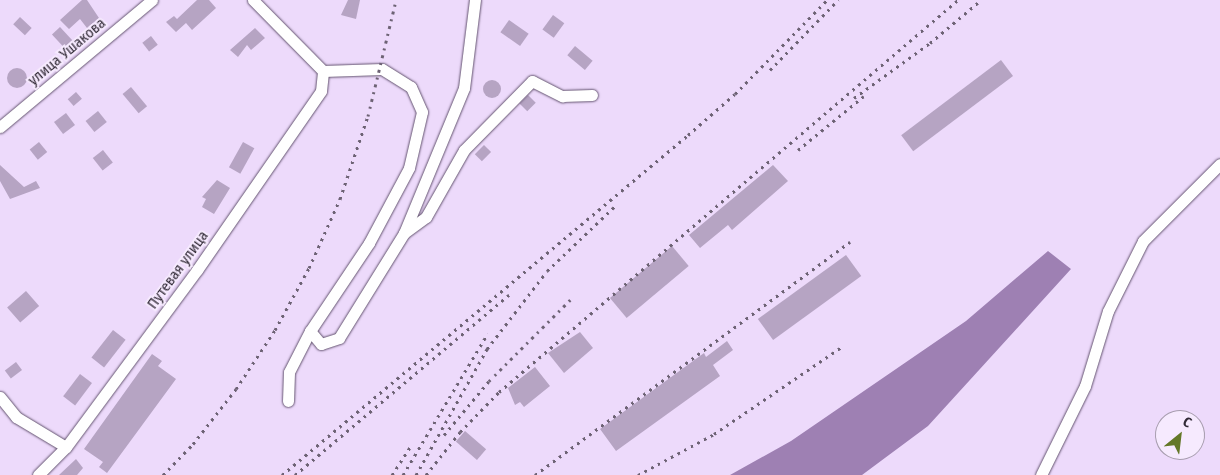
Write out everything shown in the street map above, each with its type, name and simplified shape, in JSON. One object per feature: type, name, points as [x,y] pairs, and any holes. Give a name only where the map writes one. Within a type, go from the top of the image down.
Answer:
[{"type":"street","name":"улица Ушакова","points":[[0,126],[152,0]]},
{"type":"street","points":[[253,0],[323,71],[382,69],[411,87],[422,112],[409,168],[369,243],[310,331],[289,372],[288,401]]},
{"type":"street","points":[[310,331],[321,344],[338,338],[404,233],[464,88],[475,0]]},
{"type":"street","name":"Путевая улица","points":[[38,475],[66,446],[197,270],[321,91],[323,71]]},
{"type":"street","points":[[404,233],[426,217],[464,150],[532,81],[562,96],[592,96]]},
{"type":"street","points":[[1040,475],[1085,386],[1108,311],[1143,241],[1220,164]]},
{"type":"street","points":[[0,397],[16,417],[66,446]]},
{"type":"shaded area","points":[[1048,251],[1071,269],[928,426],[862,475],[730,475],[791,441],[966,321]]},
{"type":"building","points":[[82,0],[87,0],[99,18],[87,28],[80,19],[69,29],[60,20]]},
{"type":"building","points":[[197,0],[209,0],[216,8],[192,30],[186,23],[176,32],[166,22],[174,16],[177,19]]},
{"type":"building","points":[[348,0],[360,0],[356,19],[341,15]]},
{"type":"building","points":[[553,15],[564,23],[554,38],[542,30]]},
{"type":"building","points":[[20,17],[32,28],[25,35],[13,24]]},
{"type":"building","points":[[509,20],[529,34],[520,46],[500,32]]},
{"type":"building","points":[[60,27],[72,40],[64,48],[52,35]]},
{"type":"building","points":[[255,28],[265,38],[251,50],[247,45],[238,57],[230,50]]},
{"type":"building","points":[[151,36],[158,45],[149,51],[142,43]]},
{"type":"building","points":[[575,46],[593,61],[585,70],[567,55]]},
{"type":"building","points":[[1001,60],[1013,76],[913,151],[901,135]]},
{"type":"building","points":[[17,68],[24,71],[27,78],[24,85],[17,88],[10,85],[7,78],[10,71]]},
{"type":"building","points":[[492,80],[498,83],[501,89],[498,95],[492,98],[486,95],[483,89],[486,83]]},
{"type":"building","points":[[131,87],[147,106],[139,113],[123,94]]},
{"type":"building","points":[[76,92],[82,99],[74,106],[68,99]]},
{"type":"building","points":[[528,95],[536,103],[527,111],[520,103]]},
{"type":"building","points":[[98,111],[107,122],[94,132],[86,121]]},
{"type":"building","points":[[66,113],[75,125],[63,134],[54,122]]},
{"type":"building","points":[[39,142],[47,152],[38,160],[30,150]]},
{"type":"building","points":[[243,142],[254,148],[240,174],[229,167]]},
{"type":"building","points":[[484,145],[491,152],[482,161],[475,154]]},
{"type":"building","points":[[103,150],[113,163],[103,171],[93,158]]},
{"type":"building","points":[[0,165],[24,187],[36,181],[40,188],[10,199],[0,181]]},
{"type":"building","points":[[773,165],[788,181],[732,230],[728,225],[700,248],[689,235]]},
{"type":"building","points":[[217,180],[230,188],[214,214],[202,207],[206,199],[202,197]]},
{"type":"building","points":[[672,246],[689,266],[627,318],[610,298]]},
{"type":"building","points":[[846,255],[861,276],[773,340],[758,319]]},
{"type":"building","points":[[26,291],[39,306],[20,322],[7,307]]},
{"type":"building","points":[[113,330],[126,340],[104,367],[91,358]]},
{"type":"building","points":[[580,332],[593,348],[564,373],[548,353]]},
{"type":"building","points":[[727,341],[733,350],[713,365],[720,376],[616,451],[600,429],[704,353],[706,357]]},
{"type":"building","points":[[152,354],[162,361],[158,366],[176,379],[107,473],[99,467],[103,462],[84,449]]},
{"type":"building","points":[[16,362],[22,370],[11,378],[5,370]]},
{"type":"building","points":[[535,367],[550,386],[524,407],[520,402],[515,405],[508,388]]},
{"type":"building","points":[[80,374],[92,383],[75,405],[63,396]]},
{"type":"building","points":[[465,431],[486,449],[477,460],[456,442]]},
{"type":"building","points":[[76,459],[83,468],[77,475],[59,475]]},
{"type":"railway","points":[[163,475],[193,444],[236,389],[275,330],[309,268],[340,199],[368,116],[396,0]]},
{"type":"railway","points":[[282,475],[688,135],[735,94],[827,0]]},
{"type":"railway","points":[[770,70],[838,0]]},
{"type":"railway","points":[[426,475],[460,432],[499,392],[958,0]]},
{"type":"railway","points":[[854,98],[930,43],[981,0]]},
{"type":"railway","points":[[798,150],[864,96]]},
{"type":"railway","points":[[416,475],[487,349],[547,271],[615,206]]},
{"type":"railway","points":[[535,475],[850,242]]},
{"type":"railway","points":[[295,475],[509,295]]},
{"type":"railway","points":[[444,435],[489,381],[573,297]]},
{"type":"railway","points":[[403,475],[488,333]]},
{"type":"railway","points":[[638,475],[714,434],[840,348]]},
{"type":"railway","points":[[392,475],[411,446]]}]
